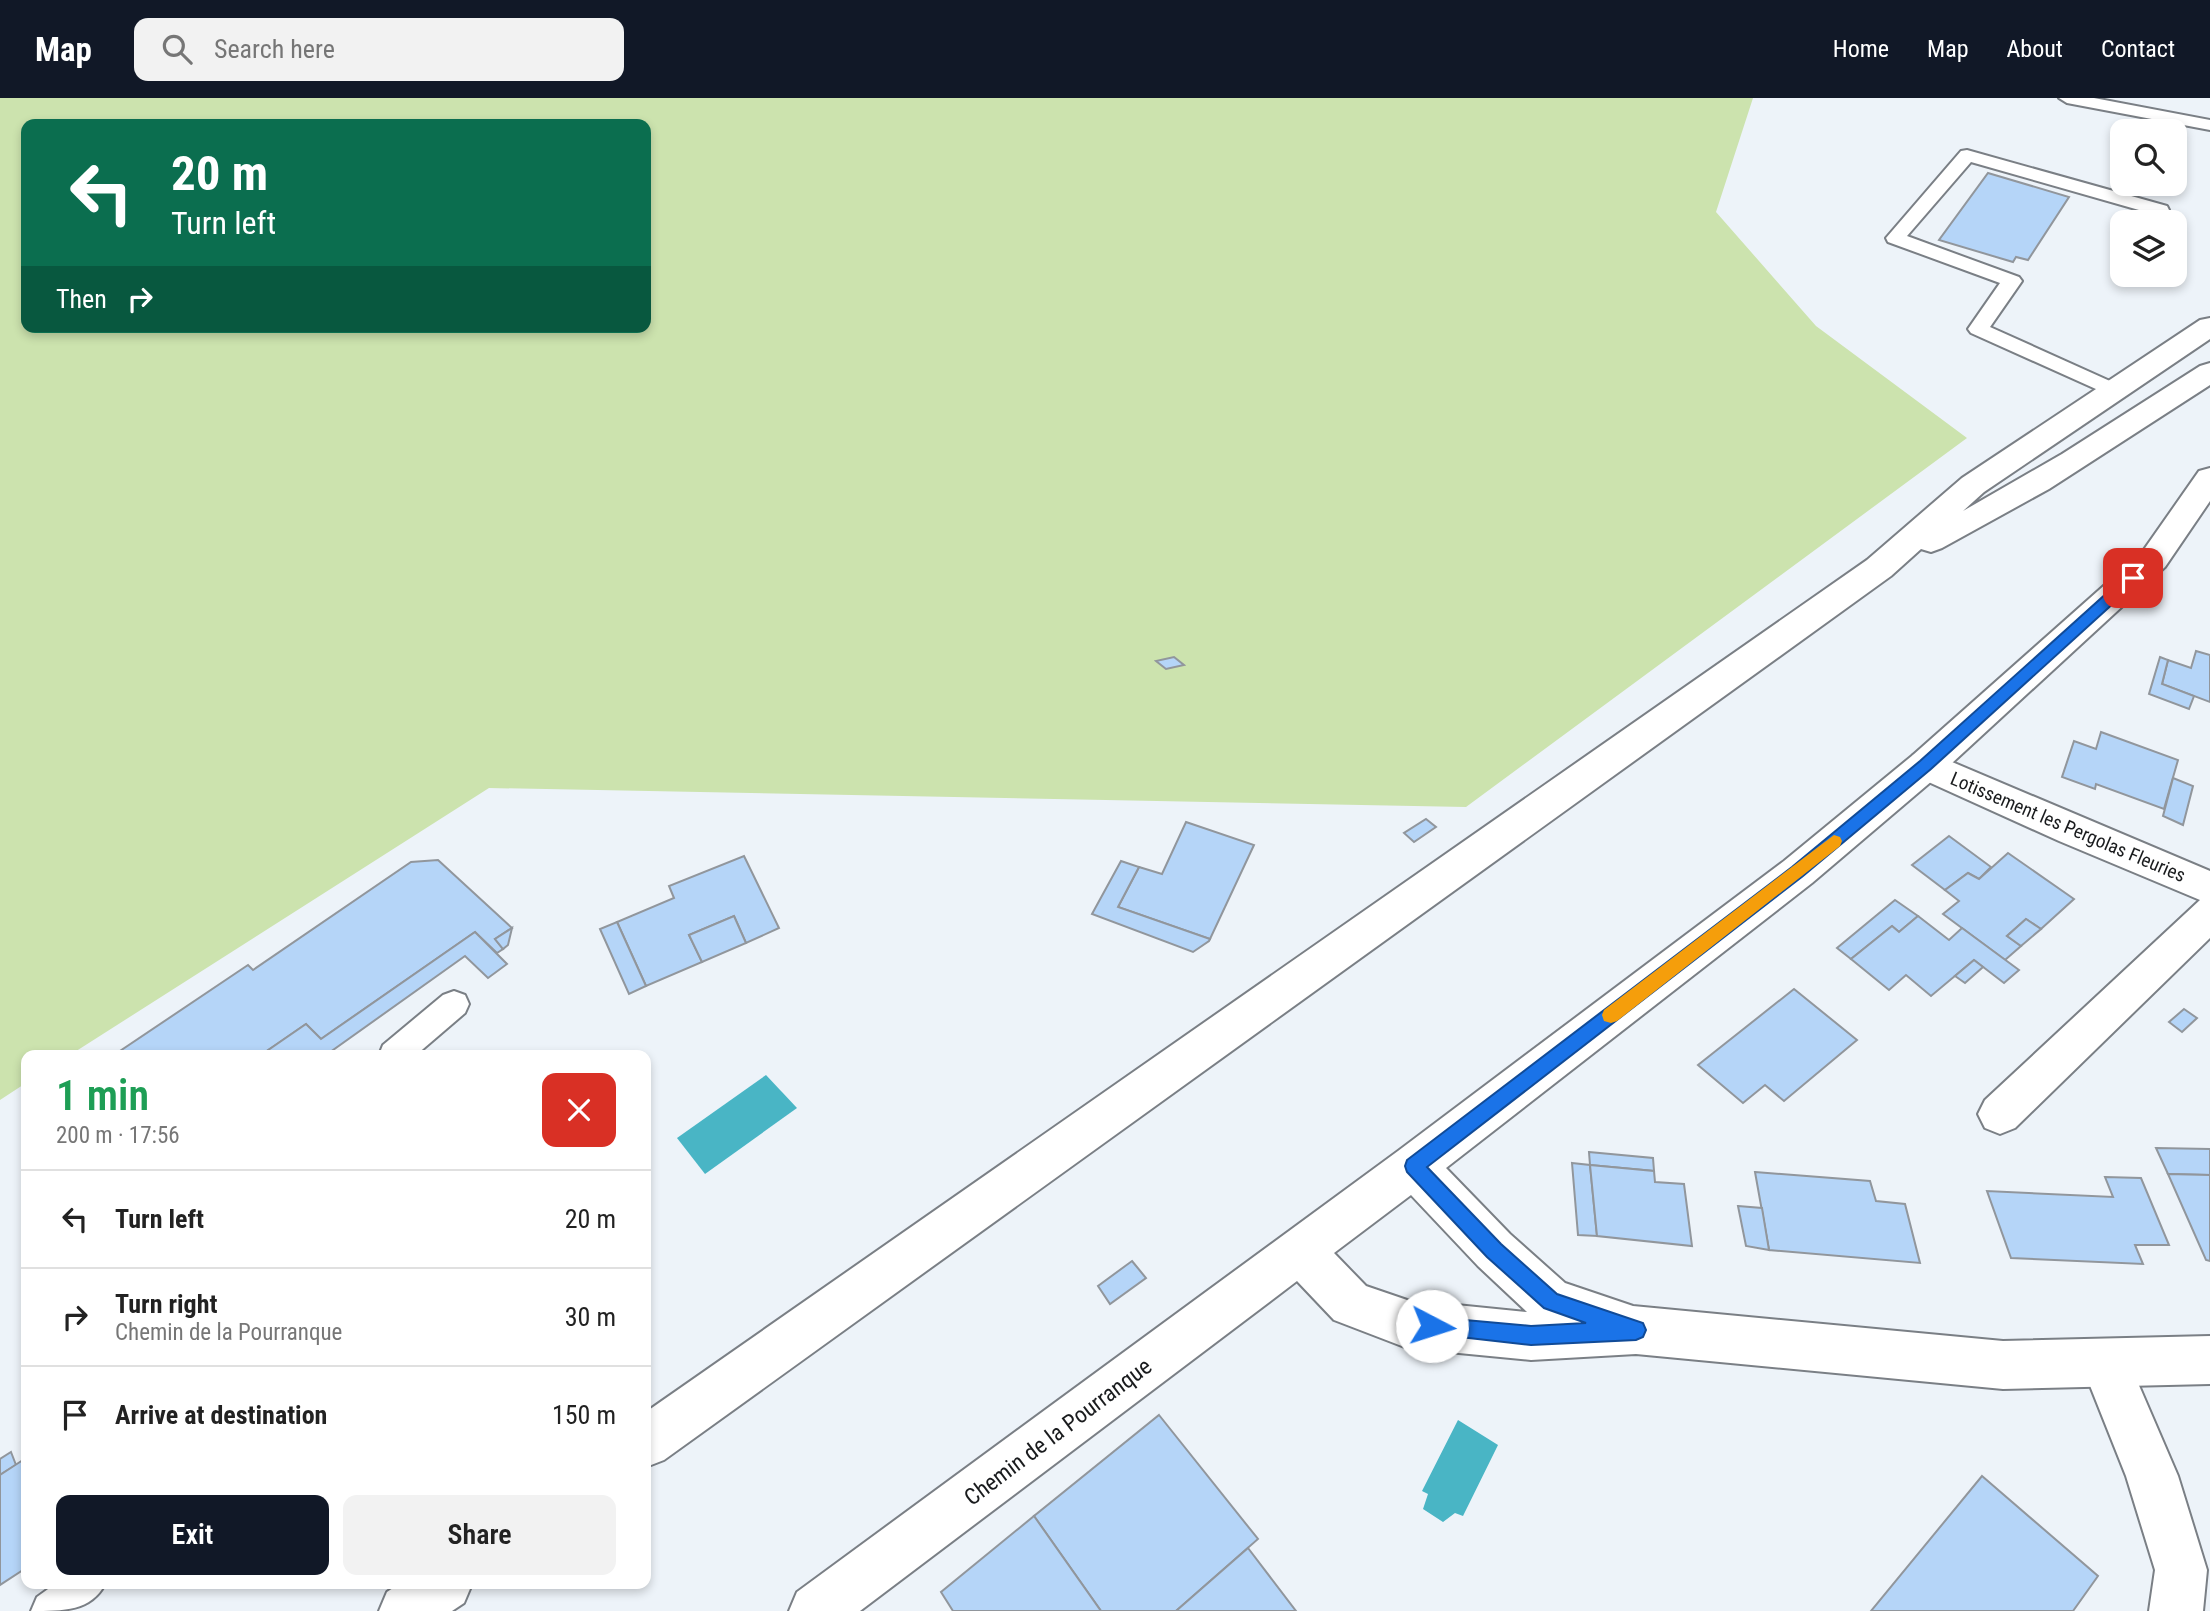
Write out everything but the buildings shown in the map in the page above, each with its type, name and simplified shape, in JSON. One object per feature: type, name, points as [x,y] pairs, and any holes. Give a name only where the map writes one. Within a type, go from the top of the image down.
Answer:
[{"type":"street","points":[[651,1438],[1880,568],[1973,485],[2210,326]]},
{"type":"street","points":[[1880,568],[2002,505],[2113,437],[2210,372]]},
{"type":"street","points":[[1636,1330],[1551,1302],[1494,1250],[1414,1166],[1798,872],[1926,765],[2154,559],[2210,478]]},
{"type":"street","name":"Lotissement les Pergolas Fleuries","points":[[1926,765],[2072,831],[2210,888]]},
{"type":"street","points":[[2000,1114],[2210,914]]},
{"type":"street","name":"Chemin de la Pourranque","points":[[816,1611],[1414,1166]]},
{"type":"street","points":[[1300,1251],[1351,1304],[1407,1324],[1531,1336],[1636,1330],[2003,1365],[2210,1360]]},
{"type":"street","points":[[2105,1363],[2152,1476],[2181,1570],[2176,1611]]},
{"type":"street","points":[[406,1611],[438,1589]]},
{"type":"lane","points":[[2067,98],[2210,125]]},
{"type":"lane","points":[[2114,390],[1978,329],[2012,281],[1895,237],[1967,155],[2160,210]]},
{"type":"lane","points":[[400,1050],[454,1004]]},
{"type":"lane","points":[[51,1611],[80,1589]]},
{"type":"green space","points":[[0,98],[1753,98],[1716,212],[1816,326],[1967,438],[1466,807],[489,788],[78,1050],[21,1050],[21,1086],[0,1100]]},
{"type":"water","points":[[766,1075],[797,1108],[705,1174],[677,1138]]},
{"type":"water","points":[[1458,1420],[1498,1445],[1463,1516],[1455,1513],[1443,1522],[1423,1509],[1428,1494],[1422,1491]]},
{"type":"slow traffic","points":[[1611,1015],[1798,872],[1834,841]]},
{"type":"route","points":[[1432,1326],[1531,1336],[1636,1330],[1551,1302],[1494,1250],[1414,1166],[1798,872],[1926,765],[2133,578]]}]
